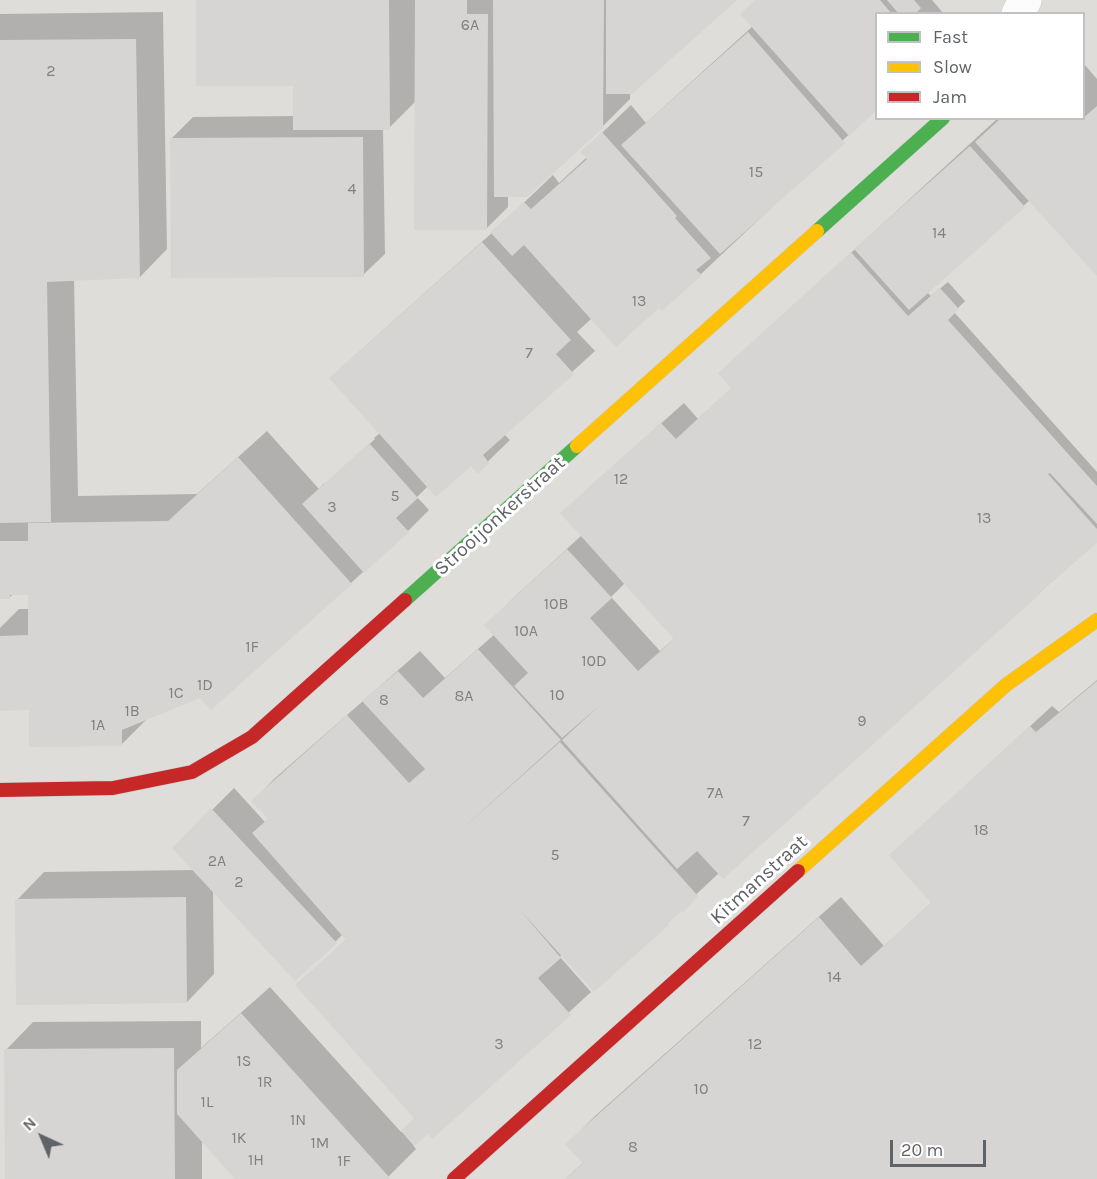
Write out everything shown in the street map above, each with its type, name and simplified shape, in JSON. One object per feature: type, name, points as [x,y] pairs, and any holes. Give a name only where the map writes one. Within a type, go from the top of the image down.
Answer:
[{"type":"street","name":"Strooijonkerstraat","points":[[0,790],[113,788],[192,772],[252,737],[941,120]]},
{"type":"street","name":"Kitmanstraat","points":[[454,1179],[1006,685],[1097,620]]},
{"type":"shaded area","points":[[0,0],[1097,0],[1097,1179],[0,1179]]},
{"type":"building","points":[[196,0],[389,0],[390,130],[293,130],[293,86],[196,86]]},
{"type":"building","points":[[415,0],[467,0],[467,14],[488,14],[487,230],[414,230]]},
{"type":"building","points":[[493,0],[604,0],[603,128],[527,197],[494,197]]},
{"type":"building","points":[[606,0],[737,0],[632,94],[606,94]]},
{"type":"building","points":[[755,0],[880,0],[890,12],[875,12],[875,112],[849,136],[740,14]]},
{"type":"building","points":[[887,0],[914,0],[921,8],[917,12],[897,12]]},
{"type":"building","points":[[748,32],[845,143],[720,254],[621,145]]},
{"type":"building","points":[[136,39],[140,278],[47,282],[51,522],[0,523],[0,40]]},
{"type":"building","points":[[1097,106],[1097,276],[975,142],[999,120],[1085,120],[1085,116]]},
{"type":"building","points":[[602,132],[711,258],[696,270],[702,275],[662,311],[659,308],[616,347],[524,245],[512,256],[490,232],[524,202],[531,209],[587,159],[580,152]]},
{"type":"building","points":[[363,137],[364,277],[171,278],[170,138]]},
{"type":"building","points":[[970,146],[1025,207],[909,310],[854,249]]},
{"type":"building","points":[[482,242],[571,340],[556,354],[574,374],[483,455],[489,463],[478,474],[471,466],[436,497],[329,378]]},
{"type":"building","points":[[851,252],[908,316],[940,288],[959,309],[948,320],[1097,486],[1097,524],[1050,473],[1048,474],[1097,529],[1097,543],[723,879],[697,851],[677,869],[562,740],[599,706],[562,738],[514,686],[528,673],[484,625],[567,549],[612,598],[590,618],[638,671],[674,639],[560,513],[661,423],[676,439],[731,388],[718,373]]},
{"type":"building","points":[[369,443],[418,498],[396,518],[409,532],[364,573],[302,504]]},
{"type":"building","points":[[238,457],[352,584],[211,710],[200,698],[122,730],[122,746],[29,747],[29,710],[0,711],[0,636],[28,635],[28,595],[10,595],[10,599],[0,599],[0,541],[28,541],[28,523],[168,521]]},
{"type":"building","points":[[478,649],[561,740],[453,837],[560,742],[698,896],[683,913],[682,911],[668,923],[669,925],[594,992],[520,910],[561,958],[538,978],[571,1015],[432,1139],[428,1134],[414,1146],[401,1131],[414,1118],[295,985],[346,940],[252,833],[268,819],[251,801],[347,715],[409,783],[425,769],[362,701],[398,671],[423,698]]},
{"type":"building","points":[[1097,681],[1097,1179],[565,1179],[583,1163],[565,1144],[819,917],[861,966],[931,903],[889,855],[1030,726],[1036,732]]},
{"type":"building","points":[[211,808],[337,943],[295,981],[172,848]]},
{"type":"building","points":[[186,897],[187,1003],[16,1005],[15,899]]},
{"type":"building","points":[[241,1013],[390,1178],[235,1179],[177,1114],[177,1070]]},
{"type":"building","points":[[174,1048],[175,1179],[5,1179],[4,1049]]},
{"type":"traffic: fast","points":[[817,231],[941,120]]},
{"type":"traffic: fast","points":[[405,600],[577,446]]},
{"type":"traffic: slow","points":[[577,446],[817,231]]},
{"type":"traffic: slow","points":[[798,871],[1006,685],[1097,620]]},
{"type":"traffic: jam","points":[[0,790],[113,788],[192,772],[252,737],[405,600]]},
{"type":"traffic: jam","points":[[454,1179],[798,871]]}]
